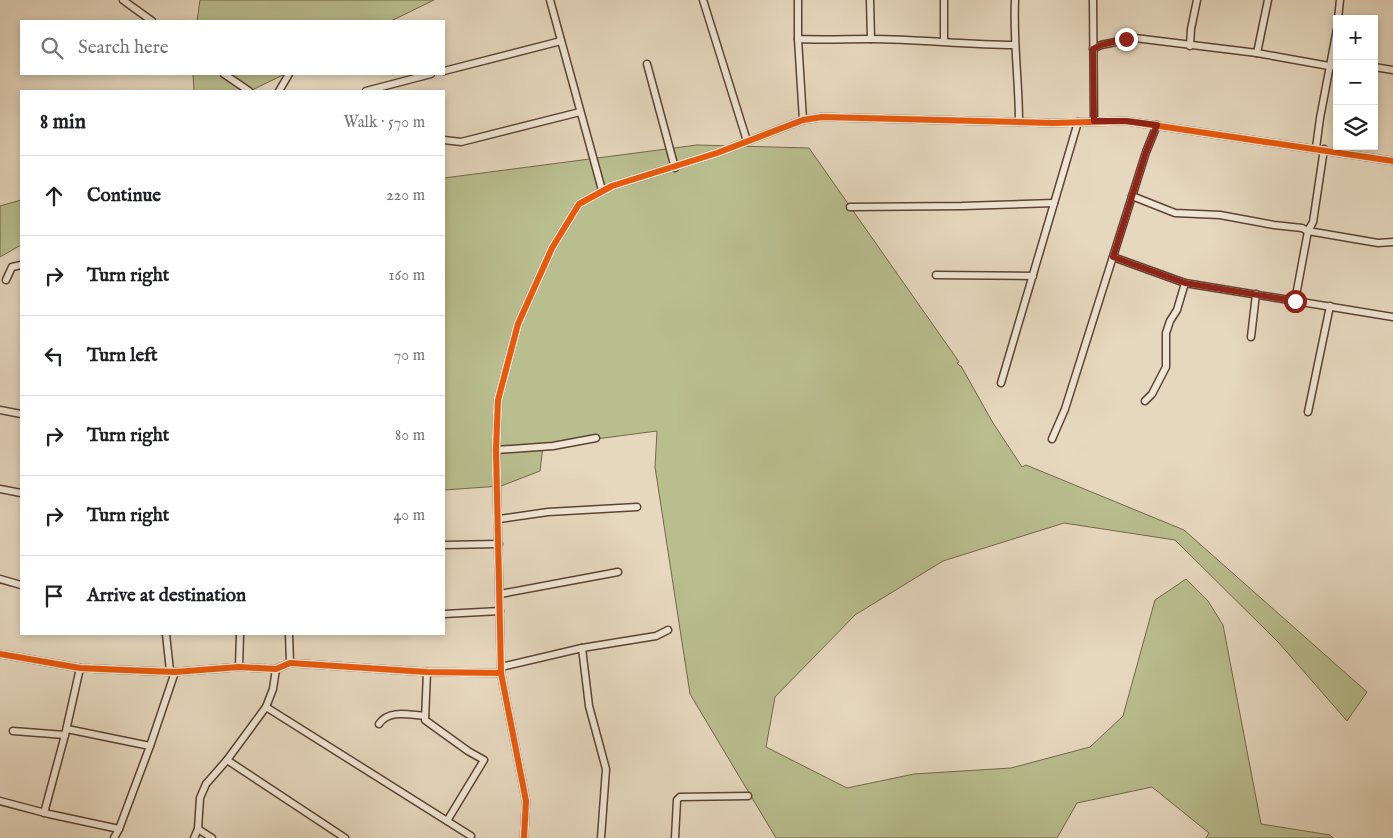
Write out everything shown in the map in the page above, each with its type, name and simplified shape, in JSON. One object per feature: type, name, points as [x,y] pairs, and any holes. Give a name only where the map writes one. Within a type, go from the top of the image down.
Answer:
[{"type":"street","points":[[123,0],[151,20]]},
{"type":"street","points":[[550,0],[602,190]]},
{"type":"street","points":[[703,0],[747,141]]},
{"type":"street","points":[[798,0],[798,39],[804,120]]},
{"type":"street","points":[[870,0],[871,39]]},
{"type":"street","points":[[944,0],[944,41]]},
{"type":"street","points":[[1015,0],[1014,45],[1019,87],[1019,122]]},
{"type":"street","points":[[1093,0],[1094,121]]},
{"type":"street","points":[[1190,46],[1191,29],[1197,0]]},
{"type":"street","points":[[1257,53],[1268,0]]},
{"type":"street","points":[[1338,15],[1340,0]]},
{"type":"street","points":[[1093,49],[1101,45],[1135,38],[1257,53],[1333,66]]},
{"type":"street","points":[[798,39],[944,41],[974,45],[1014,45]]},
{"type":"street","points":[[445,70],[561,41]]},
{"type":"street","points":[[1316,148],[1333,52]]},
{"type":"street","points":[[646,64],[675,168]]},
{"type":"street","points":[[1378,68],[1393,70]]},
{"type":"street","points":[[225,75],[248,90]]},
{"type":"street","points":[[280,90],[288,75]]},
{"type":"street","points":[[370,90],[428,75]]},
{"type":"street","points":[[445,140],[461,142],[580,112]]},
{"type":"street","points":[[524,838],[526,800],[501,670],[496,450],[498,400],[518,324],[552,248],[566,222],[579,204],[602,190],[675,168],[804,120],[822,117],[1019,122],[1126,121],[1393,160]]},
{"type":"street","points":[[1001,384],[1078,122]]},
{"type":"street","points":[[1052,439],[1064,410],[1146,152],[1157,125]]},
{"type":"street","points":[[1295,301],[1308,231],[1313,222],[1324,149]]},
{"type":"street","points":[[1132,196],[1174,213],[1220,215],[1302,228],[1308,231],[1378,243],[1393,242]]},
{"type":"street","points":[[850,207],[1054,203]]},
{"type":"street","points":[[1113,257],[1185,283],[1393,317]]},
{"type":"street","points":[[6,280],[12,267],[20,265]]},
{"type":"street","points":[[936,275],[1033,276]]},
{"type":"street","points":[[1144,402],[1152,394],[1166,367],[1166,333],[1170,321],[1177,310],[1185,283]]},
{"type":"street","points":[[1251,337],[1256,294]]},
{"type":"street","points":[[1308,412],[1330,306]]},
{"type":"street","points":[[0,410],[20,414]]},
{"type":"street","points":[[496,450],[553,446],[596,438]]},
{"type":"street","points":[[0,488],[20,493]]},
{"type":"street","points":[[499,519],[548,512],[637,507]]},
{"type":"street","points":[[445,545],[499,544]]},
{"type":"street","points":[[500,594],[618,572]]},
{"type":"street","points":[[0,579],[20,585]]},
{"type":"street","points":[[445,614],[500,611]]},
{"type":"street","points":[[0,654],[80,668],[172,671],[239,667],[276,669],[290,663],[427,672],[501,670],[582,648],[656,636],[668,630]]},
{"type":"street","points":[[114,838],[150,746],[172,671],[166,635]]},
{"type":"street","points":[[239,667],[240,635]]},
{"type":"street","points":[[288,635],[290,663]]},
{"type":"street","points":[[582,648],[588,706],[606,769],[601,838]]},
{"type":"street","points":[[44,813],[66,732],[80,668]]},
{"type":"street","points":[[194,838],[198,829],[200,798],[206,784],[227,760],[266,707],[276,669]]},
{"type":"street","points":[[427,672],[425,716],[428,724],[484,760],[447,821]]},
{"type":"street","points":[[266,707],[470,836]]},
{"type":"street","points":[[379,724],[383,718],[390,714],[425,716]]},
{"type":"street","points":[[13,731],[66,732],[150,746]]},
{"type":"street","points":[[227,760],[345,838]]},
{"type":"street","points":[[675,838],[677,800],[680,797],[748,796]]},
{"type":"street","points":[[0,801],[44,813],[119,829]]},
{"type":"street","points":[[198,829],[212,838]]},
{"type":"green space","points":[[200,0],[434,0],[393,20],[197,20]]},
{"type":"green space","points":[[193,75],[283,75],[252,90],[194,90]]},
{"type":"green space","points":[[697,145],[809,148],[957,359],[959,362],[957,363],[961,366],[993,423],[1022,467],[1026,465],[1184,530],[1367,692],[1347,721],[1279,643],[1175,540],[1064,523],[943,561],[855,615],[775,697],[766,747],[847,788],[914,774],[1011,768],[1090,747],[1123,716],[1155,600],[1186,579],[1208,601],[1223,625],[1261,824],[1330,835],[1333,838],[1206,838],[1209,833],[1152,787],[1077,803],[1057,838],[776,838],[690,694],[655,467],[657,431],[543,446],[540,471],[501,486],[445,490],[445,178]]},
{"type":"green space","points":[[20,200],[20,246],[0,257],[0,206]]},
{"type":"cycle path","points":[[524,838],[526,801],[501,673],[496,450],[498,400],[518,324],[552,248],[579,204],[612,186],[717,153],[803,120],[822,117],[1053,123],[1126,121],[1393,161]]},
{"type":"cycle path","points":[[0,654],[80,668],[175,672],[239,667],[276,669],[290,663],[427,672],[501,673]]},
{"type":"route","points":[[1126,39],[1101,45],[1093,49],[1094,121],[1126,121],[1157,125],[1146,152],[1113,257],[1185,283],[1295,301]]}]
